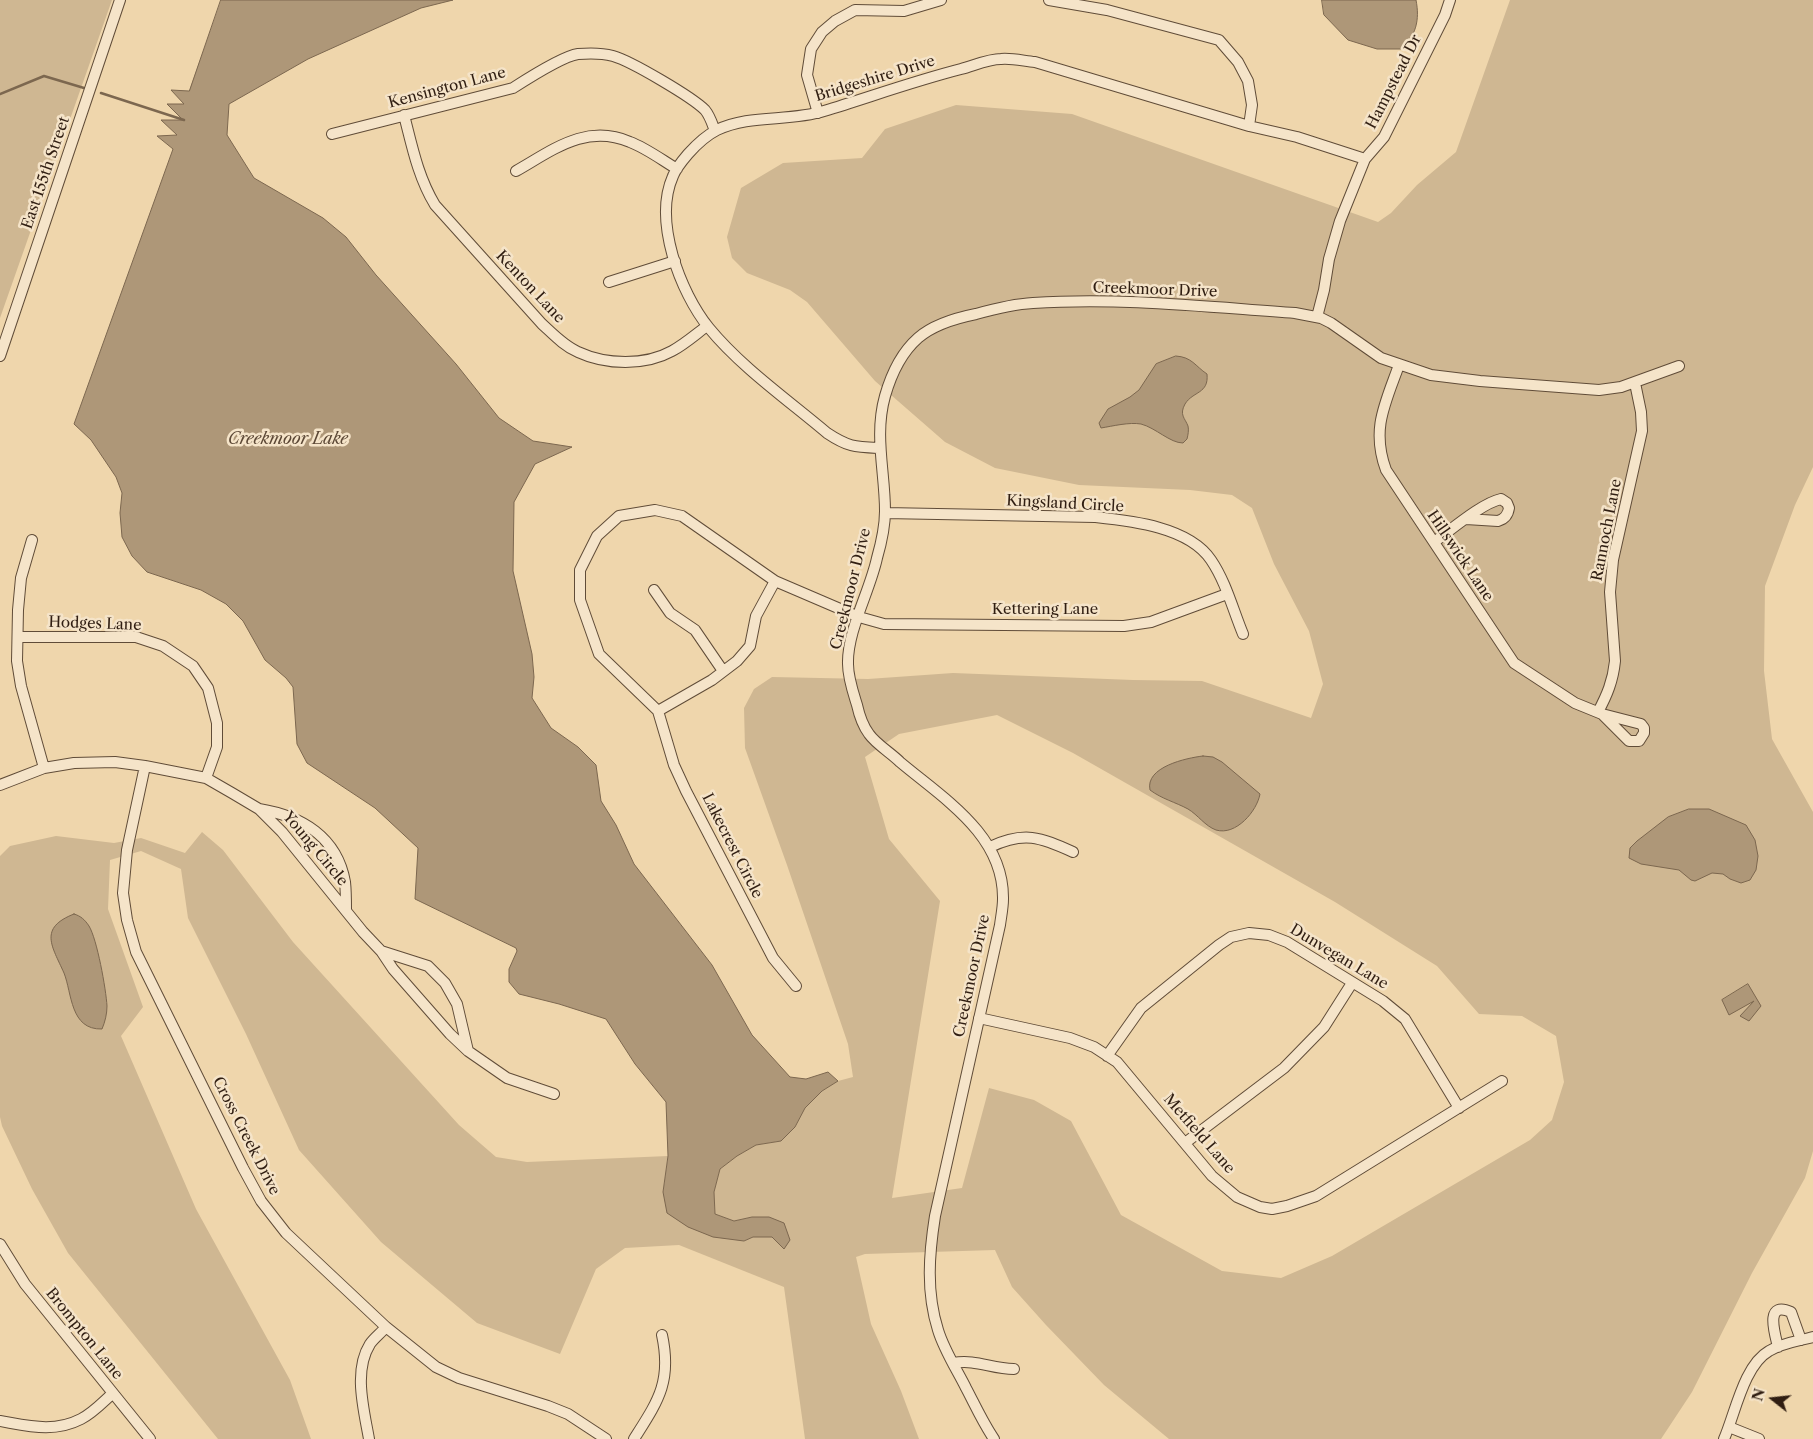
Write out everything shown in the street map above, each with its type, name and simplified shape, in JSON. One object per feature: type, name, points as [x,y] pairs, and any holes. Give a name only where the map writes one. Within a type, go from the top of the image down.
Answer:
[{"type":"street","name":"East 155th Street","points":[[0,356],[120,0]]},
{"type":"street","points":[[818,113],[807,75],[811,49],[822,32],[836,21],[856,10],[904,12],[941,0]]},
{"type":"street","points":[[1049,0],[1107,10],[1219,40],[1238,62],[1248,81],[1252,105],[1250,126]]},
{"type":"street","name":"Hampstead Dr","points":[[1317,317],[1329,259],[1340,221],[1365,159],[1384,137],[1445,15],[1450,0]]},
{"type":"street","name":"Kensington Lane","points":[[332,134],[513,88],[532,76],[576,54],[611,56],[625,60],[690,98],[704,109],[710,117],[715,131]]},
{"type":"street","name":"Bridgeshire Drive","points":[[879,448],[851,446],[827,432],[729,350],[707,326],[688,296],[668,236],[666,218],[667,197],[672,176],[677,169],[696,144],[715,131],[733,124],[818,113],[920,80],[1000,59],[1035,62],[1250,126],[1297,137],[1365,159]]},
{"type":"street","name":"Kenton Lane","points":[[404,115],[418,169],[426,190],[435,205],[542,324],[560,341],[577,352],[597,359],[621,362],[647,360],[671,352],[707,326]]},
{"type":"street","points":[[516,171],[570,141],[598,134],[630,142],[677,169]]},
{"type":"street","points":[[609,282],[675,260]]},
{"type":"street","name":"Creekmoor Drive","points":[[994,1439],[938,1331],[932,1305],[929,1277],[935,1216],[1000,925],[1003,900],[1001,877],[990,847],[976,828],[869,734],[859,713],[852,689],[848,663],[853,630],[859,617],[877,559],[885,513],[879,448],[880,426],[885,397],[895,368],[907,350],[919,337],[938,326],[958,318],[1030,303],[1070,302],[1137,303],[1285,312],[1317,317],[1331,323],[1381,358],[1431,375],[1450,377],[1580,389],[1606,389],[1635,383],[1679,366]]},
{"type":"street","name":"Hillswick Lane","points":[[1399,365],[1379,427],[1378,438],[1386,470],[1514,662],[1575,703],[1600,713]]},
{"type":"street","name":"Rannoch Lane","points":[[1600,713],[1614,673],[1615,661],[1610,592],[1613,560],[1642,431],[1641,412],[1635,383]]},
{"type":"street","name":"Lakecrest Circle","points":[[796,986],[773,958],[686,791],[674,764],[658,711],[599,654],[580,600],[580,570],[597,536],[618,516],[655,510],[682,516],[775,581],[859,617]]},
{"type":"street","name":"Kingsland Circle","points":[[885,513],[1095,517],[1168,530],[1185,537],[1210,559],[1243,634]]},
{"type":"street","points":[[1434,542],[1466,519]]},
{"type":"street","points":[[32,540],[22,578],[18,610],[17,661],[21,686],[44,768]]},
{"type":"street","points":[[658,711],[712,680],[738,660],[750,646],[756,616],[775,581]]},
{"type":"street","points":[[654,590],[670,612],[695,630],[723,671]]},
{"type":"street","name":"Kettering Lane","points":[[859,617],[884,624],[1124,626],[1151,622],[1227,594]]},
{"type":"street","name":"Hodges Lane","points":[[18,637],[136,637],[163,646],[193,666],[208,688],[217,723],[217,747],[206,778]]},
{"type":"street","points":[[0,785],[44,768],[82,763],[116,762],[145,766]]},
{"type":"street","name":"Young Circle","points":[[145,766],[206,778],[259,809],[282,832],[381,951],[393,969],[450,1034],[468,1051],[507,1078],[554,1094]]},
{"type":"street","name":"Cross Creek Drive","points":[[145,766],[127,850],[124,893],[127,920],[136,952],[261,1201],[286,1233],[386,1327],[436,1367],[459,1378],[568,1414],[606,1439]]},
{"type":"street","name":"Young Circle","points":[[259,809],[276,812],[304,823],[325,839],[338,860],[345,883],[346,910]]},
{"type":"street","points":[[990,847],[1005,840],[1026,837],[1046,840],[1073,852]]},
{"type":"street","name":"Dunvegan Lane","points":[[1107,1056],[1141,1008],[1218,945],[1231,937],[1249,933],[1269,935],[1287,942],[1384,1001],[1405,1019],[1459,1108]]},
{"type":"street","points":[[381,951],[428,966],[444,983],[458,1004],[468,1051]]},
{"type":"street","points":[[1185,1143],[1284,1068],[1324,1027],[1352,983]]},
{"type":"street","name":"Metfield Lane","points":[[979,1018],[1070,1038],[1094,1047],[1117,1062],[1212,1176],[1237,1197],[1260,1207],[1288,1206],[1316,1196],[1502,1081]]},
{"type":"street","name":"Brompton Lane","points":[[1,1250],[25,1284],[150,1439]]},
{"type":"street","points":[[1778,1347],[1772,1322],[1773,1316],[1778,1310],[1785,1309],[1791,1312],[1800,1340]]},
{"type":"street","points":[[368,1439],[360,1387],[361,1371],[369,1345],[386,1327]]},
{"type":"street","points":[[634,1439],[654,1408],[662,1390],[666,1369],[662,1335]]},
{"type":"street","points":[[1724,1439],[1748,1375],[1756,1361],[1768,1351],[1813,1337]]},
{"type":"street","points":[[953,1363],[965,1361],[984,1363],[999,1369],[1014,1369]]},
{"type":"street","points":[[0,1421],[37,1427],[62,1427],[83,1418],[112,1394]]},
{"type":"street","points":[[1729,1427],[1759,1439]]},
{"type":"shaded area","points":[[0,0],[112,0],[0,318]]},
{"type":"shaded area","points":[[1510,0],[1813,0],[1813,467],[1795,505],[1765,586],[1764,671],[1772,739],[1813,812],[1813,1151],[1805,1178],[1752,1273],[1692,1392],[1661,1439],[1169,1439],[1104,1385],[1046,1325],[1012,1287],[995,1250],[865,1254],[856,1257],[871,1324],[901,1391],[919,1439],[805,1439],[784,1287],[679,1245],[625,1248],[596,1269],[560,1354],[477,1323],[381,1242],[299,1150],[246,1034],[188,918],[181,869],[141,851],[110,860],[108,909],[143,1007],[121,1036],[196,1209],[290,1380],[311,1439],[218,1439],[68,1253],[32,1189],[2,1126],[0,1117],[0,856],[10,846],[56,836],[114,843],[141,838],[185,853],[202,832],[223,850],[293,942],[459,1125],[496,1157],[527,1162],[668,1156],[663,1192],[744,1241],[753,1237],[772,1237],[752,1217],[734,1221],[715,1214],[714,1192],[720,1169],[756,1145],[781,1141],[795,1127],[804,1108],[822,1091],[838,1081],[853,1077],[848,1044],[745,748],[744,708],[754,689],[772,677],[868,679],[953,673],[1202,681],[1311,718],[1323,684],[1309,631],[1274,564],[1252,508],[1232,495],[1190,490],[1079,485],[995,468],[945,442],[875,381],[807,302],[790,290],[747,273],[732,258],[727,237],[741,188],[783,163],[862,158],[885,129],[956,105],[1072,114],[1378,222],[1391,213],[1417,185],[1456,152]],"holes":[[[997,715],[1073,753],[1335,902],[1437,966],[1479,1014],[1522,1016],[1556,1036],[1564,1082],[1552,1120],[1530,1140],[1332,1256],[1281,1278],[1222,1271],[1121,1215],[1071,1121],[1034,1100],[989,1088],[962,1188],[892,1198],[940,901],[889,839],[865,757],[899,734]]]},
{"type":"water","name":"Creekmoor Lake","points":[[221,0],[453,0],[421,8],[308,59],[229,104],[227,135],[254,178],[323,218],[346,237],[376,275],[456,364],[499,418],[533,441],[572,447],[535,464],[514,502],[513,571],[532,654],[534,677],[532,698],[551,728],[578,747],[596,765],[601,801],[616,825],[634,864],[712,965],[752,1035],[790,1077],[806,1079],[828,1072],[838,1081],[822,1091],[805,1108],[795,1127],[781,1141],[756,1145],[720,1169],[714,1192],[715,1214],[734,1221],[752,1217],[769,1217],[784,1223],[790,1240],[784,1249],[772,1237],[753,1237],[744,1241],[713,1237],[688,1227],[667,1213],[663,1192],[668,1156],[666,1102],[635,1064],[606,1019],[519,994],[509,982],[509,969],[517,951],[516,948],[415,899],[418,848],[375,808],[307,763],[297,744],[293,687],[286,678],[265,660],[243,621],[226,604],[201,590],[147,572],[132,556],[122,537],[120,513],[122,493],[116,477],[91,440],[74,424],[173,149],[157,136],[177,135],[161,120],[183,120],[167,104],[184,104],[171,90],[189,91]]},
{"type":"water","points":[[1322,0],[1416,0],[1416,27],[1410,39],[1401,49],[1377,49],[1348,40],[1324,15]]},
{"type":"water","points":[[1176,356],[1190,360],[1207,374],[1206,385],[1200,392],[1188,400],[1183,408],[1183,416],[1188,429],[1187,439],[1183,443],[1173,441],[1141,424],[1101,428],[1099,423],[1108,409],[1139,390],[1156,364]]},
{"type":"water","points":[[1203,756],[1213,757],[1222,762],[1260,794],[1255,808],[1238,826],[1224,831],[1216,830],[1188,809],[1150,790],[1150,782],[1160,770],[1177,762]]},
{"type":"water","points":[[1689,809],[1709,809],[1746,825],[1755,840],[1758,856],[1756,870],[1750,880],[1741,883],[1723,874],[1712,873],[1695,881],[1679,870],[1641,864],[1629,858],[1630,848],[1637,841],[1668,817]]},
{"type":"water","points":[[74,914],[83,918],[89,926],[98,953],[107,1006],[106,1018],[102,1029],[92,1028],[78,1017],[64,973],[52,946],[52,932],[56,925]]},
{"type":"water","points":[[1748,984],[1761,1006],[1749,1021],[1740,1016],[1754,1001],[1729,1015],[1722,1000]]},
{"type":"waterway","points":[[0,94],[44,76],[84,88]]},
{"type":"waterway","points":[[101,93],[184,120]]}]
